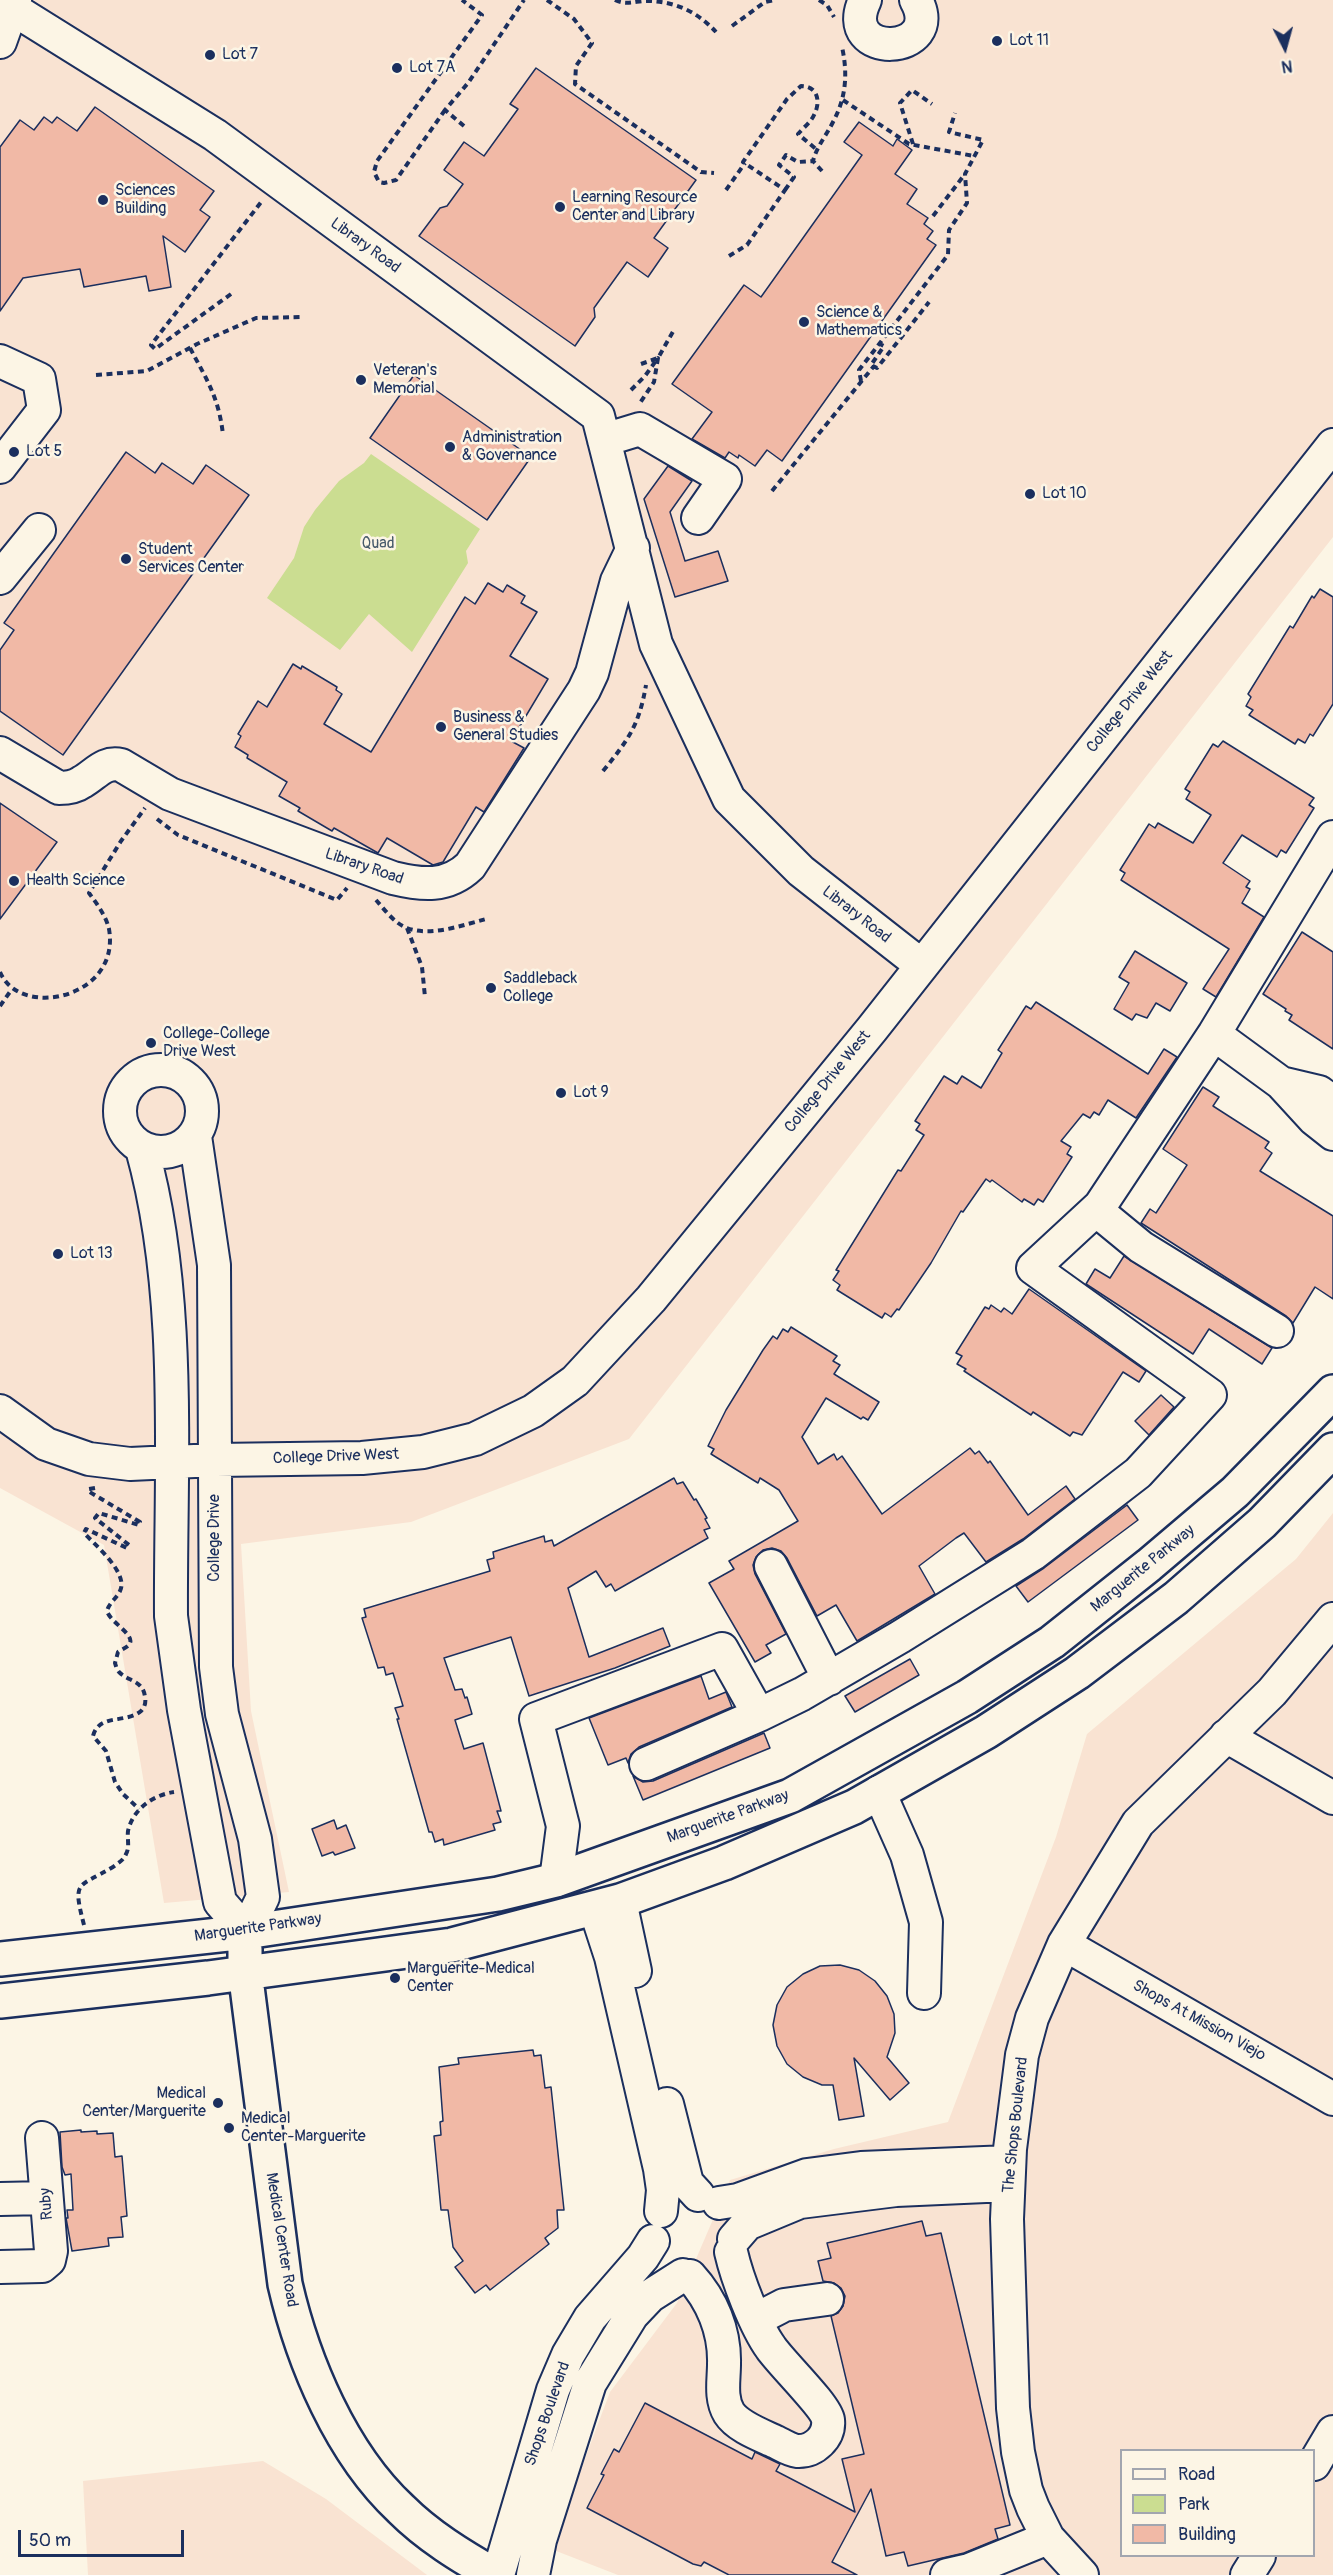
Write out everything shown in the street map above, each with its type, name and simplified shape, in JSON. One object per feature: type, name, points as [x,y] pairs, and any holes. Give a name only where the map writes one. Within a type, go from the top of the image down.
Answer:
[{"type":"main road","name":"Marguerite Parkway","points":[[0,1959],[246,1932],[498,1894],[556,1880],[790,1796],[967,1697],[1052,1642],[1149,1565],[1235,1492],[1333,1392]]},
{"type":"main road","points":[[0,2001],[208,1978],[245,1971],[452,1945],[607,1904],[724,1863],[854,1806],[986,1732],[1077,1673],[1184,1591],[1262,1523],[1333,1450]]},
{"type":"main road","points":[[607,1904],[616,1882],[764,1824],[790,1796]]},
{"type":"main road","name":"College Drive","points":[[245,1971],[246,1932]]},
{"type":"main road","name":"Medical Center Road","points":[[245,1971],[285,2284],[293,2319],[305,2352],[334,2416],[371,2476],[401,2510],[430,2534],[496,2575]]},
{"type":"street","points":[[865,0],[860,11],[865,31],[871,39],[890,46],[900,44],[915,33],[921,15],[916,0]]},
{"type":"street","points":[[0,42],[14,5]]},
{"type":"street","name":"Library Road","points":[[14,5],[215,135],[598,416],[656,644],[729,799],[801,871],[921,965]]},
{"type":"street","points":[[0,361],[39,380],[44,410],[0,467]]},
{"type":"street","points":[[604,440],[640,429],[724,479],[698,518]]},
{"type":"street","name":"College Drive West","points":[[0,1411],[46,1444],[89,1459],[130,1464],[362,1458],[423,1452],[475,1439],[533,1411],[576,1381],[651,1299],[921,965],[1333,445]]},
{"type":"street","points":[[0,578],[39,530]]},
{"type":"street","name":"Library Road","points":[[0,753],[59,788],[81,783],[103,766],[112,763],[121,765],[170,794],[393,878],[430,885],[446,881],[460,876],[470,866],[584,690],[592,673],[616,580],[633,548]]},
{"type":"street","points":[[646,1764],[802,1694],[1033,1554],[1138,1473],[1210,1395],[1033,1268],[1096,1210],[1214,1034],[1332,843]]},
{"type":"street","points":[[1214,1034],[1281,1083],[1314,1119],[1333,1134]]},
{"type":"street","name":"College Drive","points":[[156,1070],[169,1071],[192,1084],[199,1095],[202,1108],[201,1123],[195,1136],[214,1265],[216,1460],[216,1667],[222,1714],[255,1839],[263,1897],[246,1932],[220,1902],[184,1710],[171,1617],[169,1314],[154,1191],[142,1149],[131,1141],[123,1129],[119,1116],[124,1091],[133,1081],[156,1070]]},
{"type":"street","points":[[1281,1083],[1319,1092],[1333,1102]]},
{"type":"street","points":[[142,1149],[165,1152],[176,1150],[195,1136]]},
{"type":"street","points":[[1096,1210],[1141,1247],[1277,1331]]},
{"type":"street","points":[[771,1566],[829,1679]]},
{"type":"street","name":"The Shops Boulevard","points":[[1082,2575],[1048,2538],[1026,2490],[1012,2408],[1007,2280],[1009,2174],[1022,2055],[1032,2018],[1064,1944],[1138,1823],[1272,1692],[1333,1619]]},
{"type":"street","points":[[556,1880],[563,1826],[536,1719],[722,1649],[759,1714]]},
{"type":"street","points":[[1226,1736],[1333,1798]]},
{"type":"street","points":[[879,1792],[907,1855],[926,1922],[924,1993]]},
{"type":"street","points":[[607,1904],[630,1951],[687,2183],[729,2215],[733,2227],[735,2272],[770,2347],[819,2404],[828,2418],[827,2431],[821,2442],[812,2448],[797,2451],[748,2428],[729,2414],[722,2391],[724,2361],[713,2307],[702,2289],[687,2276],[667,2267],[655,2251],[653,2241]]},
{"type":"street","name":"Shops Boulevard","points":[[496,2575],[553,2390],[568,2355],[590,2318],[643,2258],[653,2241],[655,2222],[661,2211],[663,2190],[660,2169],[611,1957],[607,1904]]},
{"type":"street","name":"Shops At Mission Viejo","points":[[1064,1944],[1333,2099]]},
{"type":"street","name":"Ruby","points":[[0,2267],[42,2266],[49,2260],[51,2251],[42,2138]]},
{"type":"street","points":[[661,2211],[678,2198],[738,2200],[807,2175],[861,2168],[1009,2174]]},
{"type":"street","name":"Shops Boulevard","points":[[533,2575],[540,2540],[590,2383],[632,2315],[650,2296],[687,2276],[715,2270],[724,2262],[732,2245],[747,2224],[800,2202],[1009,2174]]},
{"type":"street","points":[[0,2199],[46,2198]]},
{"type":"street","points":[[757,2319],[784,2305],[827,2300]]},
{"type":"street","points":[[1315,2462],[1333,2432]]},
{"type":"street","points":[[938,2571],[969,2570],[1048,2538]]},
{"type":"street","points":[[1247,2575],[1257,2557]]},
{"type":"path","points":[[462,0],[482,15],[377,161],[374,172],[380,182],[396,180],[445,110],[474,75],[524,0]]},
{"type":"path","points":[[547,0],[574,19],[592,43],[576,66],[575,84],[701,171],[714,173]]},
{"type":"path","points":[[615,0],[628,4],[664,1],[705,19],[716,32]]},
{"type":"path","points":[[732,26],[765,2],[774,0]]},
{"type":"path","points":[[819,0],[827,5],[836,25]]},
{"type":"path","points":[[813,161],[816,149],[834,121],[843,100],[847,79],[842,46]]},
{"type":"path","points":[[785,190],[743,162],[787,99],[801,86],[808,86],[815,91],[819,100],[813,117],[798,134],[816,149]]},
{"type":"path","points":[[913,144],[900,103],[912,90],[932,104]]},
{"type":"path","points":[[843,100],[909,144],[975,157]]},
{"type":"path","points":[[445,110],[464,126]]},
{"type":"path","points":[[933,216],[965,174],[983,140],[949,132],[955,113]]},
{"type":"path","points":[[729,256],[747,245],[794,177],[779,165],[786,155],[798,162],[813,161]]},
{"type":"path","points":[[813,161],[822,171]]},
{"type":"path","points":[[726,190],[746,163]]},
{"type":"path","points":[[861,381],[859,370],[948,255],[949,230],[967,203],[965,174]]},
{"type":"path","points":[[231,294],[155,349],[151,345],[263,200]]},
{"type":"path","points":[[874,366],[877,368],[929,302]]},
{"type":"path","points":[[96,375],[147,371],[190,348],[256,318],[304,317]]},
{"type":"path","points":[[631,390],[658,358],[675,328]]},
{"type":"path","points":[[874,366],[871,364],[884,346],[878,343]]},
{"type":"path","points":[[190,348],[221,410],[223,435]]},
{"type":"path","points":[[641,364],[658,358]]},
{"type":"path","points":[[638,406],[654,382],[658,358]]},
{"type":"path","points":[[772,490],[874,366]]},
{"type":"path","points":[[603,771],[630,738],[642,710],[647,661],[661,655]]},
{"type":"path","points":[[0,972],[12,989],[39,997],[57,998],[90,984],[106,964],[110,944],[109,928],[89,892],[121,840],[150,802]]},
{"type":"path","points":[[144,810],[178,835],[337,900],[350,884]]},
{"type":"path","points":[[370,892],[391,917],[407,928],[439,930],[486,919]]},
{"type":"path","points":[[407,928],[422,967],[425,998]]},
{"type":"path","points":[[0,1006],[12,989]]},
{"type":"path","points":[[99,1488],[88,1491],[140,1522],[139,1525],[99,1512],[95,1518],[129,1545],[127,1548],[86,1529],[84,1533],[117,1569],[122,1579],[121,1589],[107,1611],[108,1617],[130,1636],[131,1641],[118,1652],[116,1663],[121,1673],[139,1682],[144,1690],[146,1702],[142,1710],[134,1714],[100,1723],[94,1728],[93,1736],[106,1750],[116,1782],[123,1794],[139,1809]]},
{"type":"path","points":[[84,1925],[78,1892],[89,1878],[120,1862],[127,1854],[128,1833],[139,1809],[156,1797],[178,1791]]},
{"type":"shaded area","name":"Saddleback College","points":[[0,0],[1333,0],[1333,537],[629,1439],[411,1522],[241,1544],[251,1711],[289,1892],[164,1903],[104,1545],[0,1488]]},
{"type":"shaded area","points":[[1333,1513],[1333,2575],[618,2575],[551,2549],[610,2392],[677,2303],[730,2180],[834,2149],[948,2122],[1056,1837],[1087,1734],[1296,1559]]},
{"type":"shaded area","points":[[263,2461],[326,2499],[427,2575],[88,2575],[83,2481]]},
{"type":"green space","name":"Quad","points":[[371,454],[480,529],[466,551],[468,563],[412,652],[369,614],[340,650],[267,598],[294,558],[304,527],[315,510],[339,481],[364,463]]},
{"type":"building","name":"Learning Resource Center and Library","points":[[536,68],[696,180],[654,238],[668,248],[648,277],[627,262],[594,308],[595,317],[575,346],[419,236],[440,208],[447,206],[463,184],[444,170],[464,142],[484,156],[518,109],[510,104]]},
{"type":"building","name":"Sciences Building","points":[[95,107],[214,191],[200,210],[210,217],[185,252],[163,236],[171,287],[149,291],[146,276],[84,287],[80,269],[23,278],[0,311],[0,147],[20,120],[34,130],[44,117],[52,123],[57,117],[77,131]]},
{"type":"building","name":"Science & Mathematics","points":[[859,122],[893,146],[897,139],[912,150],[895,174],[917,189],[907,204],[928,218],[924,224],[933,231],[927,239],[936,245],[782,461],[767,450],[755,466],[739,455],[738,458],[729,452],[725,458],[692,439],[712,412],[672,384],[744,285],[761,297],[862,155],[844,142]]},
{"type":"building","name":"Administration & Governance","points":[[414,375],[531,457],[487,520],[370,438]]},
{"type":"building","name":"Student Services Center","points":[[126,452],[155,473],[162,463],[193,484],[206,465],[249,495],[63,755],[0,711],[0,650],[14,630],[4,623]]},
{"type":"building","points":[[668,466],[692,481],[670,512],[685,561],[718,551],[728,581],[675,597],[644,499]]},
{"type":"building","name":"Business & General Studies","points":[[488,583],[503,592],[507,585],[525,596],[521,603],[537,612],[510,656],[548,679],[511,741],[524,748],[484,812],[476,807],[443,862],[433,865],[387,838],[378,853],[334,828],[332,831],[298,811],[300,808],[279,796],[287,782],[247,758],[248,755],[235,747],[241,736],[238,734],[258,701],[267,707],[293,664],[301,669],[302,666],[337,687],[336,690],[342,694],[324,724],[371,752],[465,597],[475,604]]},
{"type":"building","points":[[1320,589],[1333,597],[1333,704],[1313,736],[1310,734],[1305,743],[1298,739],[1295,744],[1249,715],[1253,710],[1246,706],[1251,697],[1248,694],[1290,626],[1293,628],[1312,596],[1314,598]]},
{"type":"building","points":[[1223,741],[1314,798],[1309,805],[1314,808],[1286,853],[1281,850],[1277,857],[1242,835],[1223,863],[1250,881],[1246,887],[1250,889],[1242,903],[1264,917],[1216,997],[1203,989],[1229,949],[1121,880],[1125,873],[1120,870],[1149,824],[1155,828],[1158,823],[1193,843],[1211,815],[1186,799],[1190,792],[1185,789],[1213,744],[1218,747]]},
{"type":"building","name":"Health Science","points":[[0,803],[57,842],[0,919]]},
{"type":"building","points":[[1302,932],[1333,952],[1333,1049],[1289,1020],[1292,1015],[1285,1011],[1286,1009],[1263,994]]},
{"type":"building","points":[[1135,951],[1187,983],[1170,1011],[1156,1003],[1147,1018],[1136,1014],[1132,1020],[1114,1009],[1129,983],[1119,977]]},
{"type":"building","points":[[1036,1002],[1148,1074],[1164,1049],[1177,1057],[1136,1118],[1108,1100],[1099,1115],[1094,1112],[1090,1118],[1083,1114],[1061,1141],[1071,1147],[1067,1154],[1072,1157],[1043,1202],[1038,1199],[1034,1205],[1024,1199],[1022,1202],[992,1180],[990,1182],[986,1179],[963,1212],[961,1211],[931,1263],[899,1310],[897,1309],[891,1317],[885,1313],[882,1318],[837,1290],[840,1285],[833,1280],[839,1271],[836,1270],[898,1170],[901,1171],[924,1135],[916,1130],[920,1124],[915,1121],[944,1076],[957,1084],[962,1076],[981,1088],[1002,1053],[998,1050],[1026,1006],[1031,1009]]},
{"type":"building","points":[[1203,1087],[1219,1097],[1213,1106],[1269,1142],[1265,1148],[1272,1153],[1260,1171],[1333,1216],[1333,1299],[1315,1287],[1293,1323],[1286,1316],[1141,1223],[1150,1209],[1156,1213],[1187,1165],[1163,1149]]},
{"type":"building","points":[[1124,1256],[1272,1348],[1262,1364],[1209,1329],[1193,1354],[1086,1284],[1095,1269],[1110,1278]]},
{"type":"building","points":[[1029,1289],[1146,1371],[1139,1382],[1123,1372],[1082,1435],[1073,1432],[1070,1436],[1033,1412],[1031,1415],[957,1364],[962,1356],[956,1353],[985,1307],[989,1309],[991,1305],[1001,1312],[1004,1308],[1012,1314]]},
{"type":"building","points":[[791,1327],[837,1356],[833,1361],[840,1365],[834,1374],[879,1402],[868,1420],[863,1417],[861,1419],[826,1398],[802,1437],[818,1464],[834,1454],[837,1460],[842,1456],[882,1514],[970,1448],[975,1454],[979,1451],[988,1463],[990,1461],[1028,1515],[1066,1486],[1075,1499],[1023,1539],[986,1562],[964,1533],[956,1538],[919,1566],[935,1594],[857,1641],[836,1605],[817,1616],[787,1558],[781,1551],[772,1548],[763,1550],[756,1557],[753,1565],[755,1574],[786,1634],[766,1645],[771,1653],[755,1662],[709,1583],[734,1569],[729,1561],[798,1521],[779,1490],[760,1478],[758,1483],[711,1454],[714,1449],[708,1446],[726,1410],[763,1350],[773,1336],[777,1339],[783,1329],[788,1332]]},
{"type":"building","points":[[1161,1395],[1174,1407],[1149,1435],[1135,1421]]},
{"type":"building","points":[[674,1478],[677,1484],[683,1482],[707,1518],[705,1519],[710,1528],[704,1530],[708,1538],[615,1591],[611,1584],[606,1587],[596,1571],[568,1588],[589,1657],[663,1628],[670,1646],[615,1668],[529,1696],[511,1637],[444,1658],[455,1690],[462,1689],[472,1714],[455,1720],[464,1749],[483,1743],[501,1811],[497,1811],[501,1822],[493,1824],[495,1830],[444,1845],[443,1839],[435,1842],[432,1832],[429,1832],[397,1719],[399,1719],[395,1708],[403,1706],[393,1673],[386,1675],[384,1667],[378,1668],[362,1618],[366,1617],[364,1609],[490,1571],[487,1560],[494,1558],[493,1552],[544,1536],[545,1542],[552,1540],[554,1546]]},
{"type":"building","points":[[1127,1505],[1138,1520],[1028,1602],[1016,1586],[1044,1568]]},
{"type":"building","points":[[910,1659],[919,1675],[855,1712],[845,1696]]},
{"type":"building","points":[[701,1676],[709,1699],[726,1692],[732,1707],[639,1747],[631,1754],[628,1763],[626,1758],[608,1765],[589,1718]]},
{"type":"building","points":[[764,1733],[770,1748],[643,1800],[633,1776],[643,1782],[653,1781]]},
{"type":"building","points":[[334,1820],[337,1829],[346,1825],[355,1848],[335,1855],[333,1852],[322,1856],[312,1829]]},
{"type":"building","points":[[840,1965],[859,1970],[875,1981],[887,1996],[894,2014],[895,2033],[887,2057],[909,2083],[890,2100],[854,2058],[864,2116],[839,2120],[833,2085],[822,2085],[803,2077],[787,2064],[777,2046],[773,2025],[777,2005],[787,1987],[803,1974],[820,1966]]},
{"type":"building","points":[[533,2050],[534,2056],[541,2055],[545,2088],[551,2087],[564,2210],[557,2210],[558,2228],[545,2238],[549,2244],[490,2290],[486,2285],[475,2293],[455,2267],[463,2261],[453,2247],[448,2210],[441,2210],[434,2136],[441,2135],[440,2122],[443,2121],[439,2067],[459,2064],[458,2058]]},
{"type":"building","points":[[81,2130],[81,2132],[97,2131],[97,2134],[113,2133],[115,2157],[122,2156],[127,2216],[121,2217],[123,2237],[108,2238],[109,2246],[72,2251],[66,2218],[68,2218],[67,2210],[73,2210],[71,2174],[65,2175],[62,2167],[60,2132]]},
{"type":"building","points":[[922,2221],[926,2236],[941,2233],[1010,2525],[995,2529],[998,2539],[964,2553],[908,2566],[904,2552],[886,2556],[871,2489],[832,2562],[857,2575],[729,2575],[704,2562],[701,2566],[693,2564],[587,2508],[614,2449],[619,2452],[645,2403],[752,2459],[755,2452],[780,2464],[776,2471],[855,2512],[842,2459],[864,2454],[831,2316],[838,2313],[843,2306],[845,2296],[841,2288],[834,2283],[823,2281],[818,2261],[831,2258],[827,2243]]},
{"type":"place","name":"Lot 11","points":[[997,41]]},
{"type":"place","name":"Lot 7","points":[[210,55]]},
{"type":"place","name":"Lot 7A","points":[[397,68]]},
{"type":"place","name":"Sciences Building","points":[[103,200]]},
{"type":"place","name":"Learning Resource Center and Library","points":[[560,207]]},
{"type":"place","name":"Science & Mathematics","points":[[804,322]]},
{"type":"place","name":"Veteran's Memorial","points":[[361,380]]},
{"type":"place","name":"Administration & Governance","points":[[450,447]]},
{"type":"place","name":"Lot 5","points":[[14,452]]},
{"type":"place","name":"Lot 10","points":[[1030,494]]},
{"type":"place","name":"Student Services Center","points":[[126,559]]},
{"type":"place","name":"Business & General Studies","points":[[441,727]]},
{"type":"place","name":"Health Science","points":[[14,881]]},
{"type":"place","name":"Saddleback College","points":[[491,988]]},
{"type":"place","name":"College-College Drive West","points":[[151,1043]]},
{"type":"place","name":"Lot 9","points":[[561,1093]]},
{"type":"place","name":"Lot 13","points":[[58,1254]]},
{"type":"place","name":"Marguerite-Medical Center","points":[[395,1978]]},
{"type":"place","name":"Medical Center/Marguerite","points":[[218,2103]]},
{"type":"place","name":"Medical Center-Marguerite","points":[[229,2128]]}]
